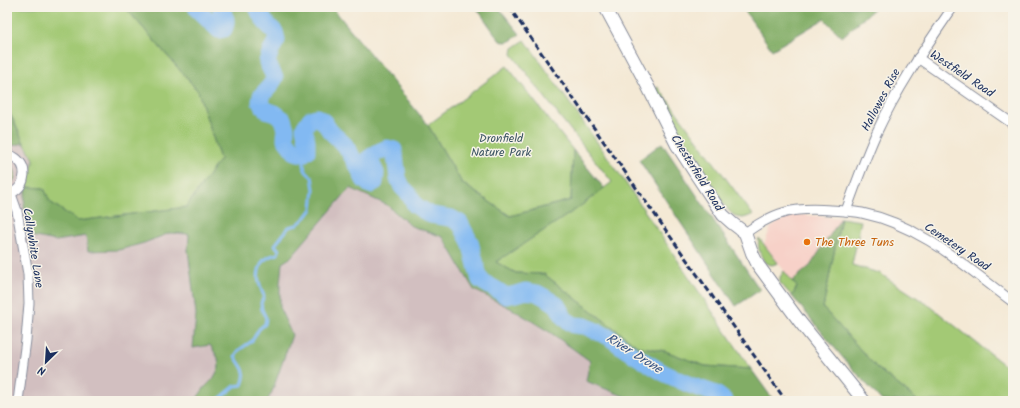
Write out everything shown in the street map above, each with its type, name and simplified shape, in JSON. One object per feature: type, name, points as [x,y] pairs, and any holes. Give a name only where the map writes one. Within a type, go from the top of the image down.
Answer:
[{"type":"main road","name":"Chesterfield Road","points":[[605,7],[677,145],[723,215],[732,224],[745,232]]},
{"type":"main road","points":[[745,232],[758,265],[800,322],[864,401]]},
{"type":"street","name":"Hallowes Rise","points":[[846,211],[875,136],[892,103],[918,58],[953,7]]},
{"type":"street","name":"Westfield Road","points":[[918,58],[1013,124]]},
{"type":"street","name":"Callywhite Lane","points":[[7,154],[20,161],[24,174],[20,187],[9,194],[17,211],[28,274],[29,303],[18,401]]},
{"type":"street","name":"Cemetery Road","points":[[745,232],[767,218],[787,211],[812,209],[862,213],[887,220],[928,239],[1013,302]]},
{"type":"shaded area","points":[[24,143],[34,159],[29,175],[24,207],[31,236],[56,241],[86,236],[89,251],[119,250],[144,243],[170,233],[189,234],[188,250],[196,314],[193,348],[210,344],[218,358],[219,368],[213,379],[195,401],[7,401],[7,146]]},
{"type":"shaded area","points":[[349,188],[387,205],[411,226],[443,237],[474,290],[514,310],[551,333],[590,361],[586,381],[636,401],[267,401],[272,392],[292,335],[280,309],[282,263],[290,258]]},
{"type":"shaded area","points":[[791,214],[841,218],[810,266],[792,281],[764,244],[771,227]]},
{"type":"green space","points":[[7,7],[125,7],[198,91],[220,159],[187,207],[78,221],[50,202],[44,188],[27,187],[34,159],[24,143],[7,107]]},
{"type":"green space","points":[[125,7],[332,7],[428,125],[462,183],[510,216],[571,200],[573,150],[604,188],[578,208],[496,262],[516,273],[544,274],[637,346],[665,351],[705,366],[751,369],[774,401],[636,401],[586,381],[590,361],[551,333],[514,310],[474,290],[443,237],[411,226],[387,205],[350,188],[290,258],[282,263],[280,309],[292,335],[272,392],[267,401],[195,401],[213,379],[219,368],[218,358],[210,345],[193,348],[196,314],[188,250],[189,234],[170,233],[144,243],[119,250],[88,251],[86,236],[56,241],[31,236],[24,207],[27,187],[44,188],[50,202],[78,221],[186,207],[220,159],[198,91]]},
{"type":"green space","points":[[476,7],[498,7],[520,34],[508,41],[500,41]]},
{"type":"green space","points":[[742,7],[876,7],[842,37],[824,19],[772,50]]},
{"type":"green space","points":[[525,40],[621,176],[751,369],[705,366],[665,351],[637,346],[544,274],[516,273],[495,262],[578,208],[612,182],[512,54],[513,48]]},
{"type":"green space","name":"Dronfield Nature Park","points":[[507,66],[573,150],[571,200],[510,216],[462,183],[428,125]]},
{"type":"green space","points":[[658,87],[753,215],[743,218],[736,217],[729,211],[714,192],[681,140],[655,89]]},
{"type":"green space","points":[[7,107],[24,143],[7,147]]},
{"type":"green space","points":[[662,143],[760,290],[736,306],[639,160]]},
{"type":"green space","points":[[7,163],[11,165],[15,171],[15,178],[11,184],[7,186]]},
{"type":"green space","points":[[841,218],[861,221],[852,265],[879,273],[930,306],[1013,372],[1013,401],[918,401],[876,367],[823,308]]},
{"type":"green space","points":[[841,218],[823,308],[876,367],[918,401],[882,401],[843,358],[792,296],[797,287],[792,281],[810,266]]},
{"type":"green space","points":[[759,238],[778,263],[772,265],[765,263],[759,251]]},
{"type":"green space","points":[[784,271],[797,287],[792,296],[780,283],[780,277]]},
{"type":"waterway","name":"River Drone","points":[[196,7],[219,30],[224,29],[226,23],[225,17],[221,10],[224,7]]},
{"type":"waterway","name":"River Drone","points":[[257,7],[266,23],[275,32],[277,40],[271,50],[267,62],[275,78],[261,96],[260,102],[266,110],[275,113],[283,119],[286,129],[285,139],[295,152],[303,154],[307,151],[307,141],[304,128],[310,119],[317,117],[324,122],[330,131],[345,145],[364,180],[370,185],[375,182],[376,173],[369,158],[387,148],[394,150],[398,178],[402,187],[409,194],[415,205],[431,215],[451,218],[460,223],[470,242],[480,280],[506,296],[526,291],[537,293],[557,305],[565,319],[574,325],[585,326],[609,337],[626,350],[664,373],[690,385],[716,394],[725,401]]},
{"type":"waterway","points":[[217,401],[235,386],[242,385],[244,373],[235,356],[239,350],[252,341],[259,329],[265,324],[266,318],[262,310],[261,303],[264,296],[259,284],[258,276],[260,267],[264,260],[278,254],[279,250],[275,245],[289,227],[297,225],[312,209],[314,189],[312,177],[308,174],[304,167],[303,154]]},
{"type":"railway","points":[[509,7],[786,401]]},
{"type":"place","name":"The Three Tuns","points":[[807,242]]}]
